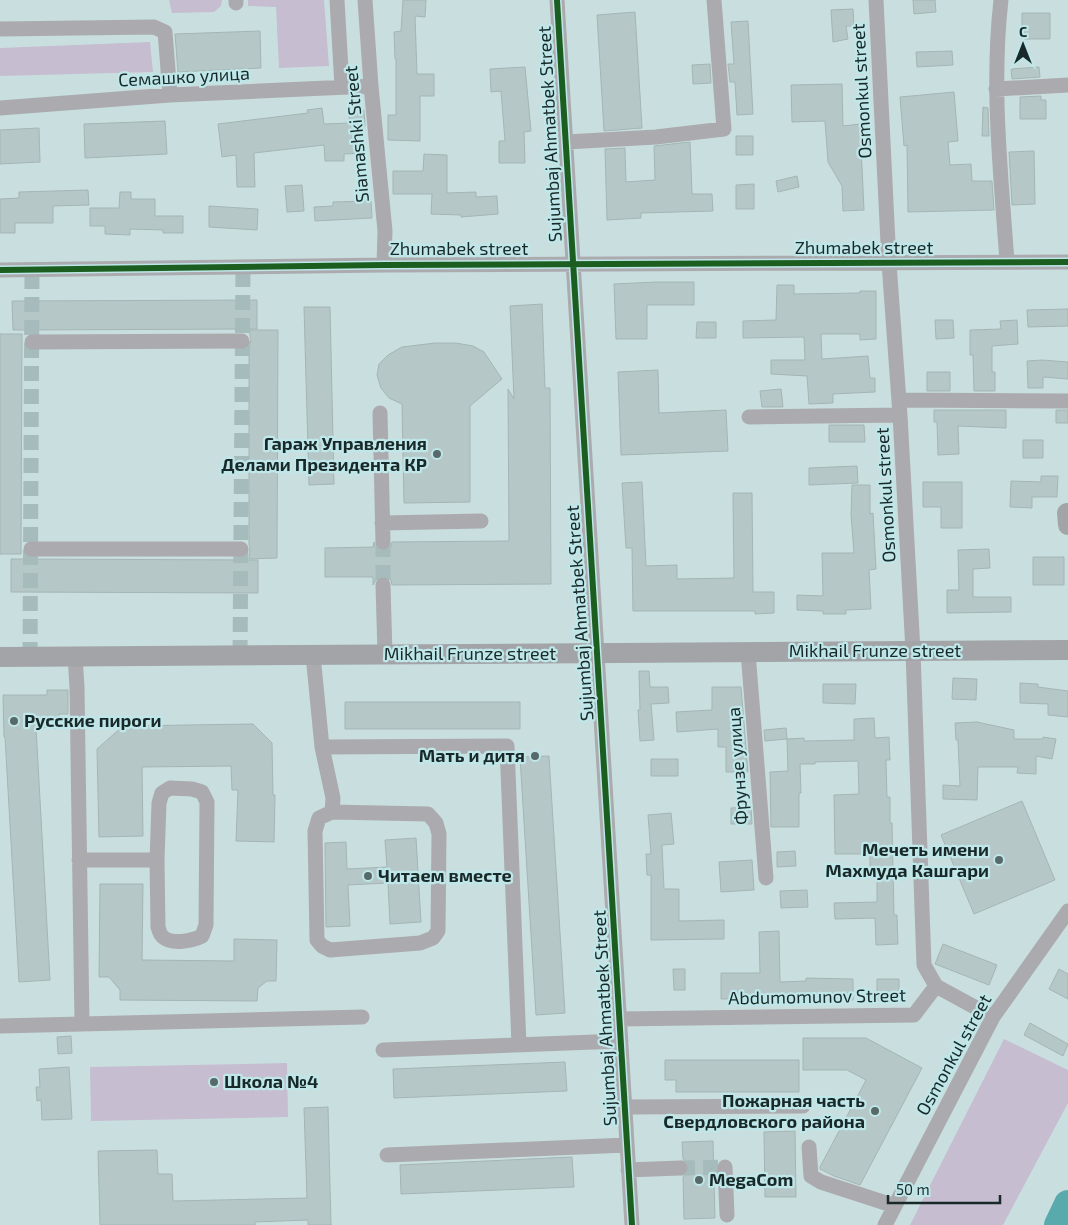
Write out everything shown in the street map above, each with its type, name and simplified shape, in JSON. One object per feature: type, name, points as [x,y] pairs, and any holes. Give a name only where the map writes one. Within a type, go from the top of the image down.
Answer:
[{"type":"main road","name":"Mikhail Frunze street","points":[[0,657],[1068,650]]},
{"type":"main road","name":"Mikhail Frunze street","points":[[1029,651],[1068,665]]},
{"type":"street","points":[[337,0],[342,87]]},
{"type":"street","name":"Siamashki Street","points":[[365,0],[385,231],[384,265]]},
{"type":"street","name":"Sujumbaj Ahmatbek Street","points":[[558,0],[632,1225]]},
{"type":"street","points":[[566,142],[656,137],[724,129],[714,0]]},
{"type":"street","name":"Osmonkul street","points":[[876,0],[889,263],[913,651],[924,965],[936,986]]},
{"type":"street","points":[[1001,0],[997,36],[996,89],[1006,262]]},
{"type":"street","points":[[1,26],[154,27],[164,32],[170,95]]},
{"type":"street","name":"Семашко улица","points":[[0,108],[170,95],[371,86]]},
{"type":"street","points":[[996,89],[1068,86]]},
{"type":"street","name":"Zhumabek street","points":[[0,270],[384,265],[1068,262]]},
{"type":"street","points":[[32,342],[242,341]]},
{"type":"street","points":[[749,417],[1068,401]]},
{"type":"street","points":[[380,413],[383,542]]},
{"type":"street","points":[[382,523],[481,521]]},
{"type":"street","points":[[31,549],[241,549]]},
{"type":"street","points":[[384,585],[385,654]]},
{"type":"street","name":"Фрунзе улица","points":[[748,652],[766,878]]},
{"type":"street","points":[[313,655],[322,747],[333,798],[332,812]]},
{"type":"street","points":[[75,656],[82,1024]]},
{"type":"street","points":[[322,747],[506,746],[519,1045]]},
{"type":"street","points":[[170,788],[192,789],[202,792],[207,802],[206,925],[202,936],[193,941],[168,941],[161,936],[158,927],[157,860],[159,803],[162,793],[170,788]]},
{"type":"street","points":[[332,812],[428,814],[436,823],[439,834],[438,931],[433,938],[420,943],[330,950],[322,946],[317,940],[315,831],[319,818],[332,812]]},
{"type":"street","points":[[79,860],[157,860]]},
{"type":"street","name":"Osmonkul street","points":[[885,1225],[994,1017],[1068,911]]},
{"type":"street","points":[[936,986],[994,1017]]},
{"type":"street","name":"Abdumomunov Street","points":[[620,1019],[914,1015],[936,986]]},
{"type":"street","points":[[0,1026],[362,1017]]},
{"type":"street","points":[[383,1050],[621,1040]]},
{"type":"street","points":[[625,1107],[803,1106]]},
{"type":"street","points":[[387,1156],[627,1145]]},
{"type":"street","points":[[809,1147],[811,1176],[820,1182],[895,1206]]},
{"type":"street","points":[[725,1167],[727,1215]]},
{"type":"street","points":[[628,1170],[680,1168]]},
{"type":"shaded area","points":[[169,0],[222,0],[221,6],[214,12],[172,13]]},
{"type":"shaded area","points":[[248,0],[324,0],[329,66],[279,68],[276,7],[248,6]]},
{"type":"shaded area","points":[[150,42],[153,72],[0,76],[0,48]]},
{"type":"shaded area","points":[[1004,1039],[1068,1070],[1068,1103],[1003,1225],[910,1225]]},
{"type":"shaded area","points":[[287,1063],[288,1117],[91,1121],[90,1067]]},
{"type":"building","points":[[403,0],[426,0],[425,17],[415,16],[417,74],[434,74],[434,96],[420,96],[420,141],[388,140],[388,115],[396,115],[394,32],[401,31]]},
{"type":"building","points":[[913,0],[935,0],[936,12],[914,14]]},
{"type":"building","points":[[853,9],[854,26],[846,26],[848,39],[833,42],[831,10]]},
{"type":"building","points":[[635,12],[642,128],[604,131],[597,15]]},
{"type":"building","points":[[1022,13],[1050,13],[1050,39],[1022,39]]},
{"type":"building","points":[[748,21],[753,114],[737,115],[735,82],[730,82],[728,64],[734,64],[731,22]]},
{"type":"building","points":[[260,31],[261,68],[178,72],[175,34]]},
{"type":"building","points":[[952,51],[953,65],[917,67],[916,52]]},
{"type":"building","points":[[710,64],[711,83],[693,84],[692,65]]},
{"type":"building","points":[[525,67],[531,131],[524,132],[525,163],[499,163],[499,141],[505,141],[501,91],[491,92],[490,69]]},
{"type":"building","points":[[1039,67],[1040,77],[1012,79],[1011,69]]},
{"type":"building","points":[[842,84],[843,126],[860,124],[864,210],[843,211],[842,186],[828,162],[825,121],[792,122],[791,85]]},
{"type":"building","points":[[954,92],[958,141],[948,142],[950,165],[971,164],[972,181],[992,181],[994,210],[908,212],[907,145],[904,146],[900,97]]},
{"type":"building","points":[[1041,96],[1041,100],[1046,100],[1046,119],[1020,119],[1020,97]]},
{"type":"building","points":[[983,107],[988,108],[989,136],[982,136]]},
{"type":"building","points":[[322,108],[324,124],[350,123],[348,112],[364,110],[365,153],[344,154],[344,161],[325,161],[324,145],[254,153],[255,187],[237,187],[236,155],[222,157],[218,124],[308,113],[307,110]]},
{"type":"building","points":[[165,121],[167,154],[85,158],[84,124]]},
{"type":"building","points":[[39,128],[40,162],[0,164],[0,130]]},
{"type":"building","points":[[736,136],[753,136],[753,155],[736,155]]},
{"type":"building","points":[[690,142],[692,194],[712,194],[713,211],[641,213],[641,218],[607,220],[605,149],[625,148],[626,182],[655,180],[654,146]]},
{"type":"building","points":[[1034,151],[1035,204],[1012,205],[1009,152]]},
{"type":"building","points":[[424,154],[447,155],[447,193],[476,192],[476,197],[497,196],[498,214],[461,217],[461,215],[431,214],[432,194],[393,194],[393,171],[423,171]]},
{"type":"building","points":[[797,176],[799,187],[778,192],[776,181]]},
{"type":"building","points":[[754,184],[754,209],[736,209],[736,185]]},
{"type":"building","points":[[302,185],[304,211],[287,212],[285,186]]},
{"type":"building","points":[[88,190],[89,205],[53,206],[53,223],[15,223],[15,233],[0,233],[0,199],[19,198],[19,192]]},
{"type":"building","points":[[120,192],[131,192],[131,199],[155,199],[155,216],[183,216],[183,233],[163,233],[163,230],[130,229],[130,235],[105,234],[105,226],[90,226],[90,208],[119,208]]},
{"type":"building","points":[[371,201],[372,218],[315,221],[314,207],[333,206],[333,202]]},
{"type":"building","points":[[209,206],[258,209],[257,230],[209,227]]},
{"type":"building","points":[[694,282],[694,305],[647,305],[647,339],[616,339],[614,284]]},
{"type":"building","points":[[777,285],[794,285],[794,294],[876,291],[876,339],[860,340],[860,334],[821,334],[822,359],[868,356],[870,378],[875,378],[875,392],[833,394],[833,403],[809,404],[807,376],[771,374],[771,360],[805,360],[804,337],[743,338],[743,321],[776,320]]},
{"type":"building","points":[[257,300],[257,329],[13,330],[12,301]]},
{"type":"building","points":[[542,304],[545,388],[550,388],[551,584],[392,585],[391,580],[383,576],[378,577],[373,585],[373,577],[325,577],[325,548],[373,547],[374,542],[375,547],[384,551],[391,547],[392,542],[509,541],[508,389],[514,399],[510,306]]},
{"type":"building","points":[[304,307],[330,307],[334,484],[309,485]]},
{"type":"building","points":[[1068,309],[1068,326],[1028,327],[1027,310]]},
{"type":"building","points":[[935,320],[953,320],[954,338],[936,339]]},
{"type":"building","points":[[1017,320],[1018,344],[992,346],[992,372],[995,372],[995,391],[974,391],[973,355],[970,355],[970,330],[1001,329],[1000,321]]},
{"type":"building","points":[[697,322],[716,322],[716,338],[696,338]]},
{"type":"building","points":[[249,330],[278,330],[277,558],[249,559],[249,347],[251,341]]},
{"type":"building","points":[[0,334],[22,334],[21,554],[0,554]]},
{"type":"building","name":"Гараж Управления Делами Президента КР","points":[[435,343],[456,343],[473,346],[484,352],[502,379],[470,406],[470,502],[404,503],[402,404],[389,398],[381,388],[377,375],[379,364],[388,355],[402,347]]},
{"type":"building","points":[[1027,361],[1068,362],[1068,379],[1043,377],[1043,388],[1028,388]]},
{"type":"building","points":[[658,370],[659,413],[726,410],[728,451],[621,455],[618,372]]},
{"type":"building","points":[[927,372],[950,372],[950,391],[927,391]]},
{"type":"building","points":[[781,389],[783,407],[762,407],[760,391]]},
{"type":"building","points":[[934,410],[1006,410],[1006,428],[958,426],[959,454],[938,455],[937,422],[934,422]]},
{"type":"building","points":[[1056,410],[1068,410],[1068,423],[1056,423]]},
{"type":"building","points":[[829,425],[864,425],[865,442],[829,442]]},
{"type":"building","points":[[1023,440],[1043,440],[1043,458],[1023,458]]},
{"type":"building","points":[[857,466],[858,483],[809,485],[809,468]]},
{"type":"building","points":[[1041,476],[1058,476],[1057,497],[1032,497],[1032,508],[1010,507],[1011,481],[1041,482]]},
{"type":"building","points":[[642,482],[646,566],[677,565],[677,579],[734,578],[733,493],[752,493],[753,592],[774,592],[774,613],[755,614],[755,611],[633,611],[632,548],[626,548],[622,483]]},
{"type":"building","points":[[923,482],[962,482],[962,528],[941,528],[941,507],[923,507]]},
{"type":"building","points":[[852,485],[870,485],[870,514],[873,513],[876,569],[869,570],[871,609],[846,610],[846,614],[823,614],[823,611],[797,610],[797,595],[823,596],[822,553],[854,553],[851,515]]},
{"type":"building","points":[[989,549],[990,568],[973,569],[973,597],[1011,597],[1011,612],[947,613],[947,590],[959,590],[958,550]]},
{"type":"building","points":[[1033,557],[1064,557],[1064,585],[1033,585]]},
{"type":"building","points":[[11,559],[258,560],[258,593],[11,592]]},
{"type":"building","points":[[639,671],[649,671],[650,687],[668,687],[669,703],[651,704],[654,740],[640,741],[638,710],[640,710]]},
{"type":"building","points":[[953,678],[977,679],[976,700],[952,699]]},
{"type":"building","points":[[1020,683],[1038,684],[1038,687],[1068,691],[1068,717],[1048,715],[1048,704],[1020,703]]},
{"type":"building","points":[[823,684],[856,684],[855,704],[823,703]]},
{"type":"building","points":[[712,687],[741,687],[748,772],[726,772],[726,747],[718,747],[718,729],[677,732],[676,712],[712,710]]},
{"type":"building","points":[[47,690],[68,690],[68,714],[59,714],[59,728],[36,727],[50,980],[19,982],[3,695],[47,695]]},
{"type":"building","points":[[345,702],[520,702],[520,729],[345,729]]},
{"type":"building","points":[[874,718],[875,738],[889,737],[890,760],[886,760],[887,797],[890,797],[890,823],[892,823],[894,915],[897,915],[898,944],[876,945],[875,918],[835,919],[834,903],[877,902],[877,868],[870,868],[870,854],[835,854],[834,795],[859,794],[858,761],[800,764],[799,827],[771,827],[770,772],[788,771],[787,739],[804,738],[804,741],[854,740],[854,719]]},
{"type":"building","points":[[977,722],[1014,730],[1014,739],[1043,739],[1043,737],[1056,739],[1052,759],[1036,756],[1036,774],[1017,773],[1018,767],[978,767],[977,800],[943,799],[943,785],[960,786],[958,740],[956,740],[955,723]]},
{"type":"building","points":[[253,724],[272,743],[273,795],[275,795],[274,842],[236,841],[238,790],[232,790],[231,766],[142,767],[143,836],[99,837],[97,749],[123,726]]},
{"type":"building","points":[[786,728],[787,739],[765,741],[764,730]]},
{"type":"building","points":[[549,756],[565,1013],[536,1015],[520,757]]},
{"type":"building","points":[[651,759],[678,759],[678,776],[651,776]]},
{"type":"building","name":"Мечеть имени Махмуда Кашгари","points":[[1022,801],[1055,880],[974,914],[941,835]]},
{"type":"building","points":[[751,807],[752,824],[731,824],[731,808]]},
{"type":"building","points":[[671,813],[674,844],[662,845],[664,889],[679,889],[679,921],[724,920],[724,939],[651,940],[651,875],[647,875],[646,854],[651,854],[648,815]]},
{"type":"building","name":"Читаем вместе","points":[[416,838],[421,922],[390,924],[388,883],[348,885],[350,926],[326,927],[325,843],[346,842],[347,869],[387,867],[385,840]]},
{"type":"building","points":[[795,851],[796,866],[777,867],[777,852]]},
{"type":"building","points":[[752,860],[754,890],[721,892],[719,862]]},
{"type":"building","points":[[100,884],[143,884],[142,960],[234,961],[234,939],[277,940],[276,981],[267,981],[258,988],[257,1001],[120,1000],[120,990],[109,977],[99,977]]},
{"type":"building","points":[[807,890],[808,907],[781,908],[780,891]]},
{"type":"building","points":[[779,931],[780,982],[806,981],[806,978],[853,979],[853,1000],[806,1000],[806,998],[721,999],[721,973],[760,973],[759,932]]},
{"type":"building","points":[[943,944],[997,965],[989,985],[935,964]]},
{"type":"building","points":[[673,969],[685,969],[685,990],[674,990]]},
{"type":"building","points":[[1059,969],[1068,974],[1068,999],[1049,989]]},
{"type":"building","points":[[877,979],[899,979],[899,1000],[877,1000]]},
{"type":"building","points":[[1030,1023],[1068,1044],[1063,1056],[1024,1035]]},
{"type":"building","points":[[71,1036],[72,1053],[58,1054],[57,1037]]},
{"type":"building","name":"Пожарная часть Свердловского района","points":[[803,1038],[866,1038],[922,1068],[860,1185],[834,1176],[820,1169],[820,1167],[866,1080],[847,1070],[803,1070]]},
{"type":"building","points":[[665,1060],[799,1060],[799,1092],[676,1092],[676,1080],[665,1080]]},
{"type":"building","points":[[565,1062],[567,1091],[394,1098],[393,1069]]},
{"type":"building","points":[[69,1067],[72,1119],[42,1120],[41,1100],[37,1101],[36,1087],[40,1087],[39,1069]]},
{"type":"building","points":[[328,1107],[331,1225],[308,1225],[308,1220],[255,1222],[255,1225],[100,1225],[98,1151],[157,1150],[158,1174],[172,1174],[173,1201],[307,1198],[304,1108]]},
{"type":"building","points":[[795,1131],[796,1197],[765,1197],[764,1132]]},
{"type":"building","name":"MegaCom","points":[[713,1141],[715,1218],[684,1219],[683,1177],[688,1173],[689,1168],[688,1163],[683,1159],[682,1142]]},
{"type":"building","points":[[572,1157],[574,1187],[401,1194],[400,1165]]},
{"type":"waterway","points":[[1058,1225],[1068,1204]]},
{"type":"tunnel","points":[[240,655],[243,267]]},
{"type":"tunnel","points":[[30,657],[32,270]]},
{"type":"tunnel","points":[[383,542],[383,585]]},
{"type":"tunnel","points":[[680,1168],[725,1167]]},
{"type":"cycle path","points":[[557,0],[632,1225]]},
{"type":"cycle path","points":[[0,270],[384,265],[1068,262]]},
{"type":"place","name":"Гараж Управления Делами Президента КР","points":[[437,454]]},
{"type":"place","name":"Русские пироги","points":[[14,721]]},
{"type":"place","name":"Мать и дитя","points":[[535,756]]},
{"type":"place","name":"Мечеть имени Махмуда Кашгари","points":[[999,860]]},
{"type":"place","name":"Читаем вместе","points":[[368,876]]},
{"type":"place","name":"Школа №4","points":[[214,1082]]},
{"type":"place","name":"Пожарная часть Свердловского района","points":[[875,1111]]},
{"type":"place","name":"MegaCom","points":[[699,1180]]}]
